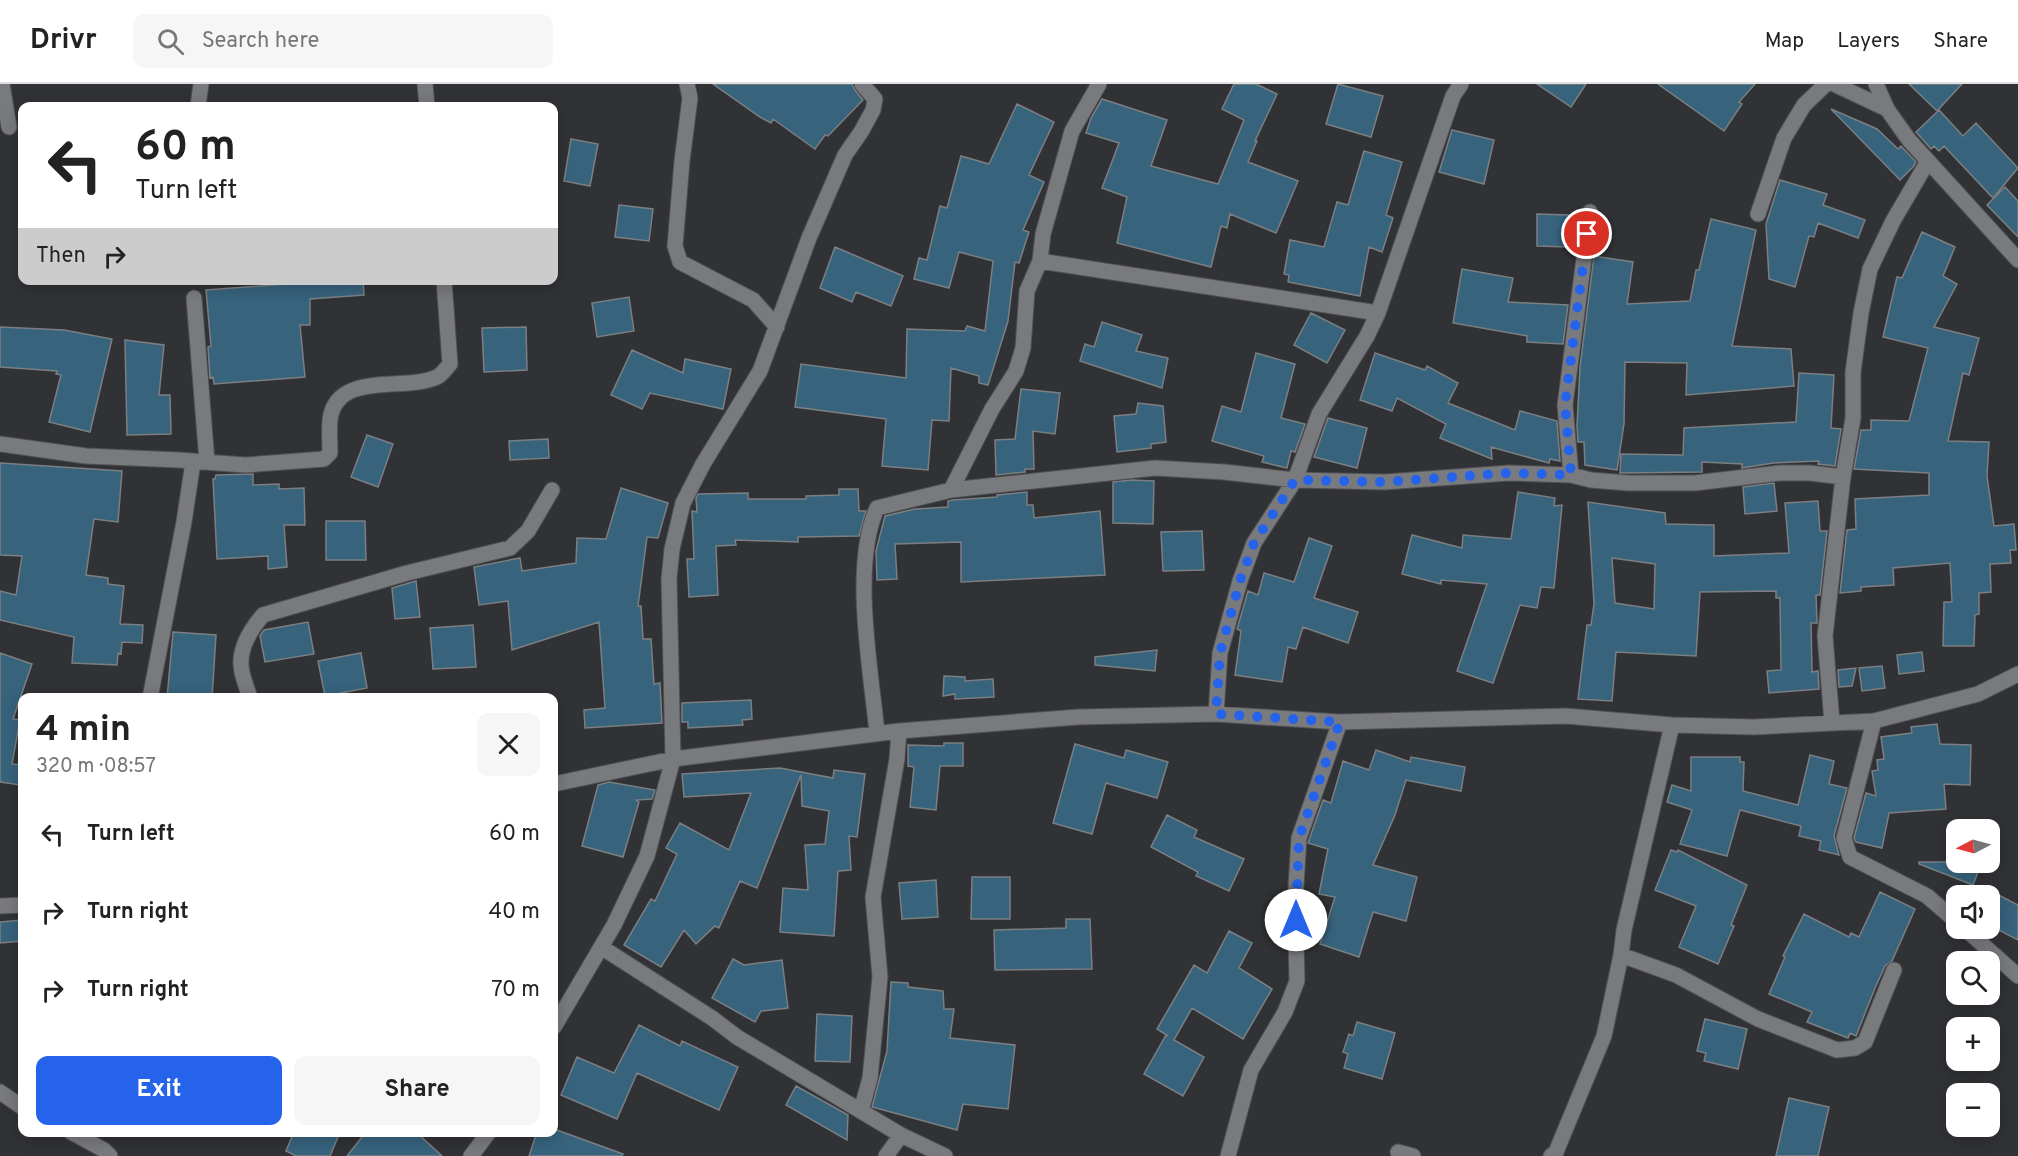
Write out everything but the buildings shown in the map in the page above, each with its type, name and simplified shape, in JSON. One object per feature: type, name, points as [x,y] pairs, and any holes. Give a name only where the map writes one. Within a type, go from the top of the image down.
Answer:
[{"type":"street","points":[[2,84],[10,127]]},
{"type":"street","points":[[199,102],[201,84]]},
{"type":"street","points":[[425,84],[427,102]]},
{"type":"street","points":[[687,84],[690,98],[675,246],[680,262],[753,300],[777,327]]},
{"type":"street","points":[[558,1020],[614,925],[647,856],[673,759],[669,579],[672,549],[684,503],[703,464],[760,371],[809,238],[845,155],[873,110],[875,99],[862,84]]},
{"type":"street","points":[[951,490],[992,409],[1016,371],[1023,348],[1027,291],[1040,261],[1043,234],[1072,130],[1099,84]]},
{"type":"street","points":[[1216,714],[1220,653],[1240,581],[1254,543],[1295,480],[1319,414],[1367,336],[1378,313],[1453,96],[1461,84]]},
{"type":"street","points":[[1758,214],[1784,138],[1804,105],[1826,84]]},
{"type":"street","points":[[1834,84],[1887,109]]},
{"type":"street","points":[[1876,84],[1887,109],[1910,140],[2018,260]]},
{"type":"street","points":[[1832,723],[1825,636],[1843,477],[1853,418],[1854,360],[1861,313],[1870,269],[1893,221],[1928,161]]},
{"type":"street","points":[[1571,475],[1565,405],[1590,212]]},
{"type":"street","points":[[1040,261],[1378,313]]},
{"type":"street","points":[[0,444],[86,456],[245,465],[324,459],[330,453],[330,418],[338,400],[350,390],[384,384],[418,382],[439,377],[450,364],[444,285]]},
{"type":"street","points":[[151,693],[184,522],[200,462],[194,298]]},
{"type":"street","points":[[877,733],[863,596],[870,524],[877,508],[951,490],[1155,468],[1224,472],[1295,480],[1385,482],[1509,473],[1571,475],[1591,480],[1650,483],[1695,483],[1780,473],[1810,472],[1843,477]]},
{"type":"street","points":[[249,693],[241,664],[243,651],[251,628],[263,615],[407,573],[510,548],[528,531],[552,490]]},
{"type":"street","points":[[558,783],[673,759],[899,730],[1078,717],[1216,714],[1340,722],[1566,716],[1754,727],[1874,721],[1978,694],[2018,674]]},
{"type":"street","points":[[1874,721],[1844,838],[1850,857],[1928,896],[1946,912]]},
{"type":"street","points":[[1228,1156],[1251,1070],[1285,1012],[1297,981],[1295,902],[1299,838],[1340,722]]},
{"type":"street","points":[[1551,1156],[1556,1152],[1604,1036],[1621,955],[1623,930],[1672,724]]},
{"type":"street","points":[[861,1111],[870,1078],[880,977],[873,897],[897,759],[899,730]]},
{"type":"street","points":[[0,906],[18,905]]},
{"type":"street","points":[[1976,939],[2018,976]]},
{"type":"street","points":[[601,947],[712,1018],[736,1038],[901,1135],[945,1156]]},
{"type":"street","points":[[1621,955],[1676,975],[1758,1019],[1838,1050],[1855,1048],[1865,1042],[1894,970]]},
{"type":"street","points":[[0,1092],[18,1104]]},
{"type":"street","points":[[886,1156],[901,1135]]},
{"type":"street","points":[[80,1137],[104,1150],[110,1156]]},
{"type":"street","points":[[471,1156],[485,1137]]},
{"type":"street","points":[[1398,1152],[1413,1156]]},
{"type":"route","points":[[1296,920],[1299,838],[1340,722],[1216,714],[1220,653],[1240,581],[1254,543],[1295,480],[1385,482],[1509,473],[1571,475],[1565,405],[1587,234]]}]
